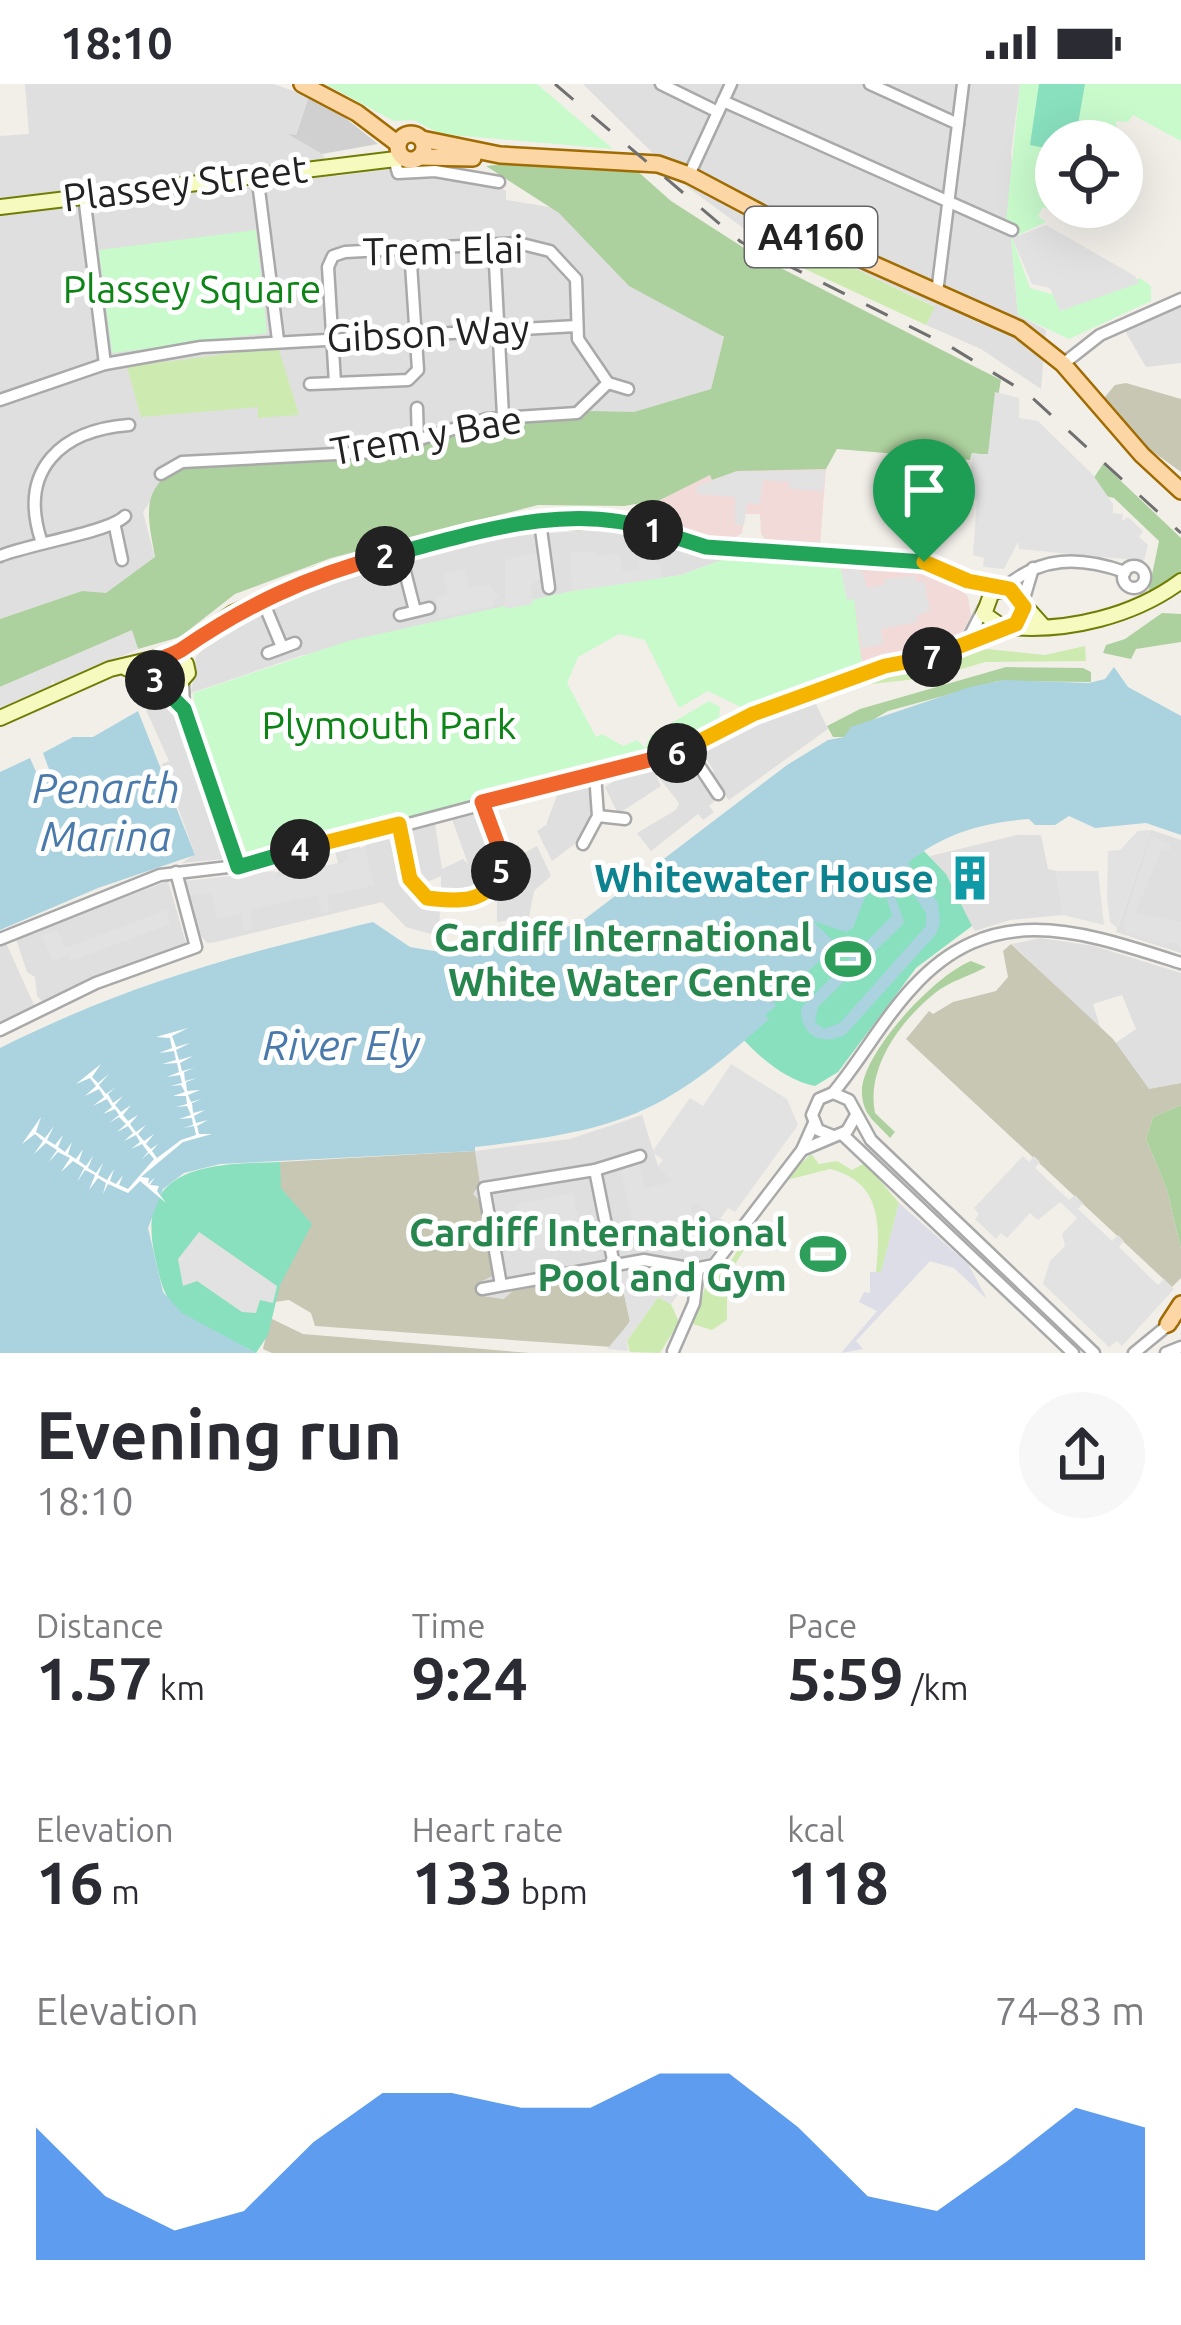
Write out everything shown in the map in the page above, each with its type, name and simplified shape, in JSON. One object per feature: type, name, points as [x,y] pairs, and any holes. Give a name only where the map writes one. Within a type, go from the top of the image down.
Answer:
[{"type":"main road","name":"A4160","points":[[302,84],[357,112],[406,148],[649,163],[689,175],[1018,329],[1063,364],[1142,455],[1181,491]]},
{"type":"main road","points":[[1175,1320],[1181,1304]]},
{"type":"street","points":[[661,84],[1012,230]]},
{"type":"street","points":[[689,175],[730,84]]},
{"type":"street","points":[[870,84],[958,124]]},
{"type":"street","points":[[937,293],[963,84]]},
{"type":"street","points":[[406,148],[398,173],[435,171],[499,182]]},
{"type":"street","name":"Plassey Street","points":[[0,207],[369,160],[406,148]]},
{"type":"street","points":[[257,174],[278,340]]},
{"type":"street","points":[[84,196],[105,364]]},
{"type":"street","name":"Trem Elai","points":[[335,337],[328,267],[334,256],[494,245],[529,244],[560,259],[580,293],[577,326]]},
{"type":"street","points":[[494,245],[503,416]]},
{"type":"street","points":[[310,384],[408,380],[418,370],[410,249]]},
{"type":"street","points":[[1063,364],[1100,335],[1181,299]]},
{"type":"street","points":[[577,326],[583,349],[608,383],[628,389]]},
{"type":"street","name":"Gibson Way","points":[[0,400],[105,364],[278,340],[577,326]]},
{"type":"street","points":[[335,337],[335,382]]},
{"type":"street","name":"Trem y Bae","points":[[161,474],[182,462],[376,452],[503,416],[578,412],[608,383]]},
{"type":"street","points":[[417,408],[418,442]]},
{"type":"street","points":[[41,540],[34,506],[37,488],[58,449],[83,433],[129,425]]},
{"type":"street","points":[[0,556],[41,540],[115,527],[125,516]]},
{"type":"street","points":[[0,718],[122,667],[180,659],[200,637],[262,599],[316,575],[540,522],[610,520],[706,547],[912,560],[1001,589],[1024,604],[1043,626]]},
{"type":"street","points":[[540,522],[549,588]]},
{"type":"street","points":[[115,527],[122,560]]},
{"type":"street","points":[[400,552],[415,611]]},
{"type":"street","points":[[966,643],[984,606],[1033,568],[1060,561],[1125,572]]},
{"type":"street","points":[[0,939],[118,889],[176,872],[238,867],[688,749],[747,716],[1005,628],[1022,619],[1033,568]]},
{"type":"street","points":[[968,581],[987,619],[1005,628],[1113,615],[1179,586]]},
{"type":"street","points":[[262,599],[288,645],[268,653]]},
{"type":"street","points":[[400,615],[429,608]]},
{"type":"street","points":[[180,659],[184,709],[238,867]]},
{"type":"street","points":[[157,661],[161,684]]},
{"type":"street","points":[[122,667],[161,684],[184,709]]},
{"type":"street","points":[[161,684],[183,683]]},
{"type":"street","points":[[688,749],[718,794]]},
{"type":"street","points":[[583,844],[598,816],[595,774]]},
{"type":"street","points":[[399,824],[417,892],[434,899],[480,898],[496,884],[503,862],[482,802]]},
{"type":"street","points":[[598,816],[625,819]]},
{"type":"street","points":[[0,1030],[96,983],[196,947],[176,872]]},
{"type":"street","points":[[482,1289],[654,1259],[698,1269],[722,1259],[802,1150],[814,1123],[815,1103],[833,1093],[925,975],[961,949],[997,935],[1067,930],[1181,963]]},
{"type":"street","points":[[855,1067],[849,1100],[871,1140],[1094,1353]]},
{"type":"street","points":[[833,1093],[849,1100]]},
{"type":"street","points":[[802,1150],[837,1135],[855,1117]]},
{"type":"street","points":[[814,1123],[837,1135],[1073,1353]]},
{"type":"street","points":[[501,1285],[484,1188],[595,1170],[640,1156]]},
{"type":"street","points":[[595,1170],[614,1265]]},
{"type":"street","points":[[673,1351],[696,1295],[698,1269]]},
{"type":"street","points":[[1134,1353],[1175,1320]]},
{"type":"street","points":[[1166,1353],[1181,1347]]},
{"type":"shaded area","points":[[25,84],[273,84],[309,96],[295,137],[322,154],[336,176],[390,169],[392,176],[495,183],[506,191],[506,200],[562,209],[724,338],[711,389],[602,425],[158,490],[143,512],[155,558],[136,575],[106,594],[82,591],[0,619],[0,136],[29,134]]},
{"type":"shaded area","points":[[583,84],[1020,84],[1011,154],[1017,226],[1011,238],[1018,315],[1046,330],[1041,389],[981,349],[926,325],[934,306],[752,220],[746,230],[686,186]]},
{"type":"shaded area","points":[[309,96],[334,109],[378,144],[322,154],[288,134],[296,135]]},
{"type":"shaded area","points":[[1051,228],[1135,276],[1139,283],[1060,311],[1050,288],[1032,284],[1012,238]]},
{"type":"shaded area","points":[[1181,307],[1181,363],[1146,367],[1125,331]]},
{"type":"shaded area","points":[[1126,383],[1181,399],[1181,472],[1145,446],[1104,398],[1115,385]]},
{"type":"shaded area","points":[[995,392],[1019,398],[1019,418],[1038,421],[1093,475],[1113,504],[1113,513],[1123,514],[1122,521],[1128,517],[1143,531],[1139,537],[1148,545],[1144,561],[1019,549],[1018,542],[1004,569],[983,567],[984,558],[973,555],[977,500],[969,498],[972,454],[988,454]]},
{"type":"shaded area","points":[[826,469],[820,546],[769,544],[761,534],[760,514],[745,514],[742,533],[728,542],[634,516],[636,504],[660,500],[710,475],[713,480],[736,471]]},
{"type":"shaded area","points":[[825,470],[823,491],[790,489],[789,482],[763,480],[760,504],[747,503],[744,525],[735,525],[735,497],[697,494],[697,486],[736,472]]},
{"type":"shaded area","points":[[614,528],[691,552],[730,557],[681,575],[572,591],[300,656],[191,693],[196,657],[213,638],[307,588],[488,538]]},
{"type":"shaded area","points":[[595,551],[596,556],[620,554],[623,572],[639,570],[638,560],[651,558],[660,565],[662,578],[572,591],[570,552]]},
{"type":"shaded area","points":[[537,552],[541,578],[530,586],[533,604],[505,609],[505,560]]},
{"type":"shaded area","points":[[840,566],[905,566],[936,573],[968,596],[971,616],[961,635],[948,643],[863,665]]},
{"type":"shaded area","points":[[465,569],[470,588],[489,584],[499,597],[493,599],[494,606],[439,618],[436,598],[448,594],[443,574]]},
{"type":"shaded area","points":[[841,571],[862,571],[867,588],[884,585],[885,579],[915,576],[917,583],[924,581],[930,610],[917,616],[917,622],[881,629],[883,644],[862,648],[854,599],[847,600]]},
{"type":"shaded area","points":[[132,630],[138,649],[55,685],[52,679],[51,687],[0,708],[0,687]]},
{"type":"shaded area","points":[[162,693],[175,705],[229,849],[224,859],[182,863],[195,854],[162,764],[169,761],[146,710],[146,699]]},
{"type":"shaded area","points":[[815,702],[828,729],[729,800],[709,775],[714,771],[702,753],[749,727]]},
{"type":"shaded area","points":[[679,762],[686,762],[715,801],[709,806],[714,812],[703,820],[698,814],[651,851],[637,833],[676,810],[679,803],[660,779]]},
{"type":"shaded area","points":[[653,767],[661,786],[618,814],[605,787],[625,774]]},
{"type":"shaded area","points":[[586,785],[594,802],[587,825],[576,843],[552,861],[537,831],[546,825],[559,790]]},
{"type":"shaded area","points":[[477,814],[496,858],[496,866],[477,869],[479,890],[441,893],[441,876],[420,885],[411,831],[435,824],[442,869],[463,859],[468,864],[452,819]]},
{"type":"shaded area","points":[[1151,830],[1181,840],[1181,953],[1116,932]]},
{"type":"shaded area","points":[[1151,830],[1117,928],[1110,922],[1107,898],[1108,851],[1120,850],[1138,831]]},
{"type":"shaded area","points":[[394,835],[410,892],[422,902],[441,905],[438,936],[406,927],[382,902],[216,942],[207,943],[199,933],[185,881],[275,873],[317,852],[321,867],[338,863],[334,848],[358,842],[360,848],[366,846],[365,841]]},
{"type":"shaded area","points":[[1017,835],[1041,835],[1048,869],[1056,871],[1063,915],[1010,920],[975,931],[930,856]]},
{"type":"shaded area","points":[[1151,836],[1171,844],[1169,851],[1162,849],[1135,913],[1181,922],[1181,950],[1177,943],[1160,944],[1126,933],[1123,925]]},
{"type":"shaded area","points":[[537,846],[551,876],[534,891],[529,917],[497,922],[497,893],[509,861]]},
{"type":"shaded area","points":[[365,847],[374,885],[327,896],[329,912],[322,914],[317,895],[250,910],[253,929],[245,931],[241,914],[217,919],[211,893],[188,895],[186,881],[274,871],[277,878],[291,872],[289,865],[316,858],[319,868],[348,861],[347,852]]},
{"type":"shaded area","points":[[1056,871],[1098,871],[1104,925],[1063,915]]},
{"type":"shaded area","points":[[168,881],[186,943],[42,1001],[37,996],[35,977],[27,972],[16,939]]},
{"type":"shaded area","points":[[166,910],[170,924],[71,961],[69,955],[53,961],[41,935],[57,930],[66,948]]},
{"type":"shaded area","points":[[1040,938],[1094,946],[1181,973],[1181,1083],[1149,1089],[1114,1044],[1136,1029],[1122,995],[1093,1004],[1101,1030],[1012,944]]},
{"type":"shaded area","points":[[6,943],[34,1005],[0,1023],[0,946]]},
{"type":"shaded area","points":[[1011,944],[1113,1039],[1149,1089],[1181,1083],[1181,1105],[1153,1117],[1146,1139],[1167,1190],[1181,1249],[1181,1278],[1172,1287],[906,1039],[929,1011],[933,1014],[953,1002],[996,991],[1008,977],[1003,951]]},
{"type":"shaded area","points":[[731,1064],[787,1099],[798,1125],[735,1212],[728,1208],[720,1219],[693,1201],[691,1212],[712,1223],[706,1231],[688,1219],[635,1232],[620,1169],[639,1164],[645,1188],[673,1182],[658,1166],[663,1160],[652,1152],[690,1098],[703,1106]]},
{"type":"shaded area","points":[[642,1115],[658,1166],[699,1205],[731,1225],[692,1285],[675,1270],[647,1266],[514,1291],[502,1299],[482,1297],[478,1283],[495,1275],[479,1200],[473,1194],[472,1187],[480,1183],[475,1151],[570,1139]]},
{"type":"shaded area","points":[[475,1151],[480,1183],[473,1194],[479,1200],[495,1275],[478,1283],[482,1296],[503,1299],[513,1291],[619,1271],[630,1321],[612,1347],[315,1326],[311,1313],[289,1300],[275,1302],[280,1162]]},
{"type":"shaded area","points":[[1023,1156],[1029,1162],[1034,1156],[1040,1162],[1035,1168],[1069,1200],[1075,1195],[1083,1203],[1078,1209],[1112,1241],[1118,1235],[1124,1241],[1119,1247],[1158,1285],[1164,1279],[1174,1289],[1122,1346],[1117,1341],[1109,1347],[1043,1284],[1050,1261],[1065,1246],[1062,1234],[1077,1218],[1060,1202],[1038,1220],[1030,1213],[1007,1238],[1001,1233],[996,1239],[975,1219],[979,1214],[974,1208]]},
{"type":"shaded area","points":[[573,1193],[584,1249],[568,1252],[565,1244],[528,1251],[516,1204]]},
{"type":"shaded area","points":[[899,1203],[968,1264],[987,1299],[954,1268],[930,1261],[856,1341],[863,1349],[841,1353],[877,1311],[859,1302],[864,1292],[870,1293],[870,1272],[881,1272]]},
{"type":"shaded area","points":[[199,1232],[277,1286],[273,1303],[260,1300],[256,1313],[242,1312],[197,1281],[183,1286],[178,1259]]},
{"type":"shaded area","points":[[667,1267],[661,1279],[680,1292],[671,1304],[658,1297],[627,1341],[628,1351],[607,1349],[630,1322],[619,1271]]},
{"type":"shaded area","points":[[270,1318],[303,1334],[530,1353],[272,1353],[263,1349]]},
{"type":"green space","points":[[325,84],[537,84],[613,149],[441,134],[413,120],[394,121]]},
{"type":"green space","points":[[1020,84],[1181,84],[1181,141],[1133,115],[1129,120],[1035,120],[1035,227],[1012,238],[1030,288],[1055,295],[1061,311],[1140,278],[1151,286],[1151,301],[1069,339],[1018,315],[1011,238],[1017,227],[1006,220]]},
{"type":"green space","points":[[1039,84],[1085,84],[1079,120],[1035,120],[1035,146],[1030,145]]},
{"type":"green space","points":[[523,162],[635,169],[671,201],[755,255],[1001,380],[988,455],[972,453],[970,460],[837,449],[826,469],[737,471],[712,480],[710,475],[660,500],[624,506],[538,505],[331,558],[235,594],[180,637],[138,649],[131,631],[0,687],[0,619],[82,591],[106,593],[155,557],[149,517],[152,495],[180,466],[385,456],[487,424],[569,419],[591,411],[634,412],[711,389],[724,337],[629,286],[559,213],[486,166]]},
{"type":"green space","points":[[753,220],[935,307],[926,325],[792,263],[746,230]]},
{"type":"green space","name":"Plassey Square","points":[[256,230],[267,333],[112,353],[99,250]]},
{"type":"green space","points":[[278,347],[299,415],[258,418],[258,407],[141,417],[127,367]]},
{"type":"green space","points":[[1103,464],[1181,538],[1181,572],[1148,594],[1159,541],[1114,498],[1100,495],[1093,479]]},
{"type":"green space","name":"Plymouth Park","points":[[730,557],[840,566],[847,599],[854,598],[862,666],[745,709],[708,691],[679,708],[645,640],[619,634],[578,657],[567,683],[596,737],[602,734],[623,746],[637,740],[645,748],[651,735],[709,701],[720,707],[719,720],[696,738],[663,750],[261,856],[247,853],[196,715],[193,693],[348,641],[572,591],[681,575]]},
{"type":"green space","points":[[1162,613],[1181,614],[1181,642],[1136,649],[1131,659],[1103,653],[1106,645],[1125,639]]},
{"type":"green space","points":[[1085,646],[1086,661],[985,662],[935,677],[862,685],[987,649],[1045,655]]},
{"type":"green space","points":[[1006,667],[1083,668],[1091,672],[1091,682],[998,681],[888,711],[844,737],[833,737],[827,726],[860,709]]},
{"type":"green space","name":"Cardiff International White Water Centre","points":[[830,842],[914,857],[924,851],[946,874],[972,926],[916,968],[838,1072],[815,1086],[776,1068],[723,1016]]},
{"type":"green space","points":[[971,961],[986,967],[935,993],[888,1047],[874,1096],[875,1113],[895,1132],[890,1138],[865,1108],[864,1078],[902,1018],[939,982]]},
{"type":"green space","points":[[1181,1105],[1181,1249],[1167,1190],[1146,1139],[1153,1117]]},
{"type":"green space","points":[[811,1154],[819,1164],[837,1161],[852,1170],[865,1163],[899,1203],[881,1273],[876,1272],[874,1208],[860,1184],[830,1169],[783,1181]]},
{"type":"green space","points":[[280,1162],[281,1188],[312,1224],[280,1285],[268,1335],[256,1353],[176,1308],[161,1281],[152,1226],[156,1203],[184,1175],[205,1168]]},
{"type":"green space","points":[[750,1231],[754,1234],[727,1277],[727,1320],[712,1330],[693,1324],[708,1279],[727,1267]]},
{"type":"green space","points":[[658,1297],[671,1304],[679,1322],[660,1353],[630,1352],[627,1341]]},
{"type":"water","name":"River Ely","points":[[1114,667],[1128,687],[1181,716],[1181,835],[1146,823],[1095,828],[1069,816],[1055,825],[1035,825],[1029,819],[996,823],[936,844],[908,863],[938,903],[936,934],[846,1034],[829,1039],[814,1036],[804,1026],[801,1008],[892,916],[881,878],[873,876],[853,928],[846,932],[813,921],[837,945],[774,1002],[776,1006],[765,1015],[769,1019],[698,1078],[636,1113],[603,1125],[475,1147],[475,1151],[220,1164],[184,1173],[163,1189],[148,1228],[163,1292],[182,1313],[256,1353],[0,1353],[0,1048],[183,973],[373,922],[410,947],[446,953],[478,953],[507,936],[577,925],[787,765],[828,740],[844,737],[851,727],[1004,680],[1089,683],[1105,679]],"holes":[[[898,871],[926,913],[926,926],[840,1023],[824,1029],[815,1022],[818,1007],[904,923],[888,875]]]},
{"type":"water","name":"Penarth Marina","points":[[138,711],[195,855],[98,888],[0,930],[0,772],[30,758],[37,774],[49,769],[43,753],[73,737],[93,737]]},
{"type":"pier","points":[[188,1028],[172,1036],[176,1047],[190,1043],[176,1050],[179,1060],[193,1056],[180,1063],[182,1071],[194,1068],[184,1072],[185,1081],[197,1078],[186,1082],[187,1091],[200,1090],[188,1095],[191,1102],[202,1099],[192,1103],[193,1113],[205,1110],[194,1116],[196,1123],[208,1120],[197,1126],[199,1134],[212,1134],[183,1142],[141,1177],[149,1178],[148,1184],[155,1177],[150,1185],[159,1186],[157,1191],[166,1203],[140,1181],[128,1193],[108,1184],[103,1194],[106,1183],[98,1178],[89,1190],[95,1175],[85,1170],[77,1182],[84,1168],[73,1161],[61,1172],[70,1158],[58,1152],[48,1163],[57,1150],[46,1143],[34,1154],[43,1141],[35,1134],[22,1144],[41,1117],[36,1132],[45,1138],[54,1126],[47,1140],[55,1145],[63,1135],[58,1147],[65,1152],[72,1142],[68,1154],[76,1159],[83,1149],[79,1161],[86,1166],[93,1156],[88,1168],[96,1173],[103,1163],[98,1175],[107,1180],[114,1169],[110,1181],[116,1184],[123,1175],[119,1185],[128,1189],[154,1159],[149,1153],[142,1159],[148,1152],[142,1144],[131,1149],[140,1142],[136,1135],[124,1141],[133,1133],[128,1126],[117,1132],[126,1124],[119,1117],[109,1123],[119,1115],[115,1109],[103,1114],[112,1107],[107,1099],[93,1106],[104,1097],[99,1089],[85,1096],[96,1086],[90,1078],[76,1084],[101,1064],[92,1077],[98,1083],[109,1074],[99,1085],[106,1094],[116,1087],[108,1094],[113,1103],[123,1096],[115,1105],[121,1112],[131,1105],[123,1115],[128,1121],[138,1115],[130,1124],[136,1132],[146,1125],[138,1134],[144,1141],[154,1134],[146,1144],[151,1149],[158,1144],[152,1151],[157,1158],[181,1140],[196,1135],[194,1126],[183,1128],[193,1125],[192,1118],[179,1119],[191,1115],[187,1106],[176,1107],[187,1104],[186,1096],[173,1096],[185,1092],[181,1085],[170,1086],[182,1083],[180,1075],[167,1077],[179,1072],[177,1063],[162,1064],[176,1060],[174,1051],[159,1053],[172,1048],[170,1038],[156,1037]]},
{"type":"railway","points":[[555,84],[741,242],[951,347],[1028,394],[1181,533]]},
{"type":"place","name":"Whitewater House","points":[[970,878]]},
{"type":"place","name":"Cardiff International White Water Centre","points":[[848,959]]},
{"type":"place","name":"Cardiff International Pool and Gym","points":[[823,1254]]},
{"type":"route","points":[[610,520],[706,547],[924,562],[968,581],[1016,592],[1024,607],[1022,619],[938,656],[885,666],[747,716],[683,751],[482,802],[503,866],[493,889],[474,899],[434,899],[417,892],[399,824],[238,867],[184,709],[158,684],[153,670],[160,657],[173,654],[225,618],[286,587],[336,568],[504,526],[610,520]]}]
